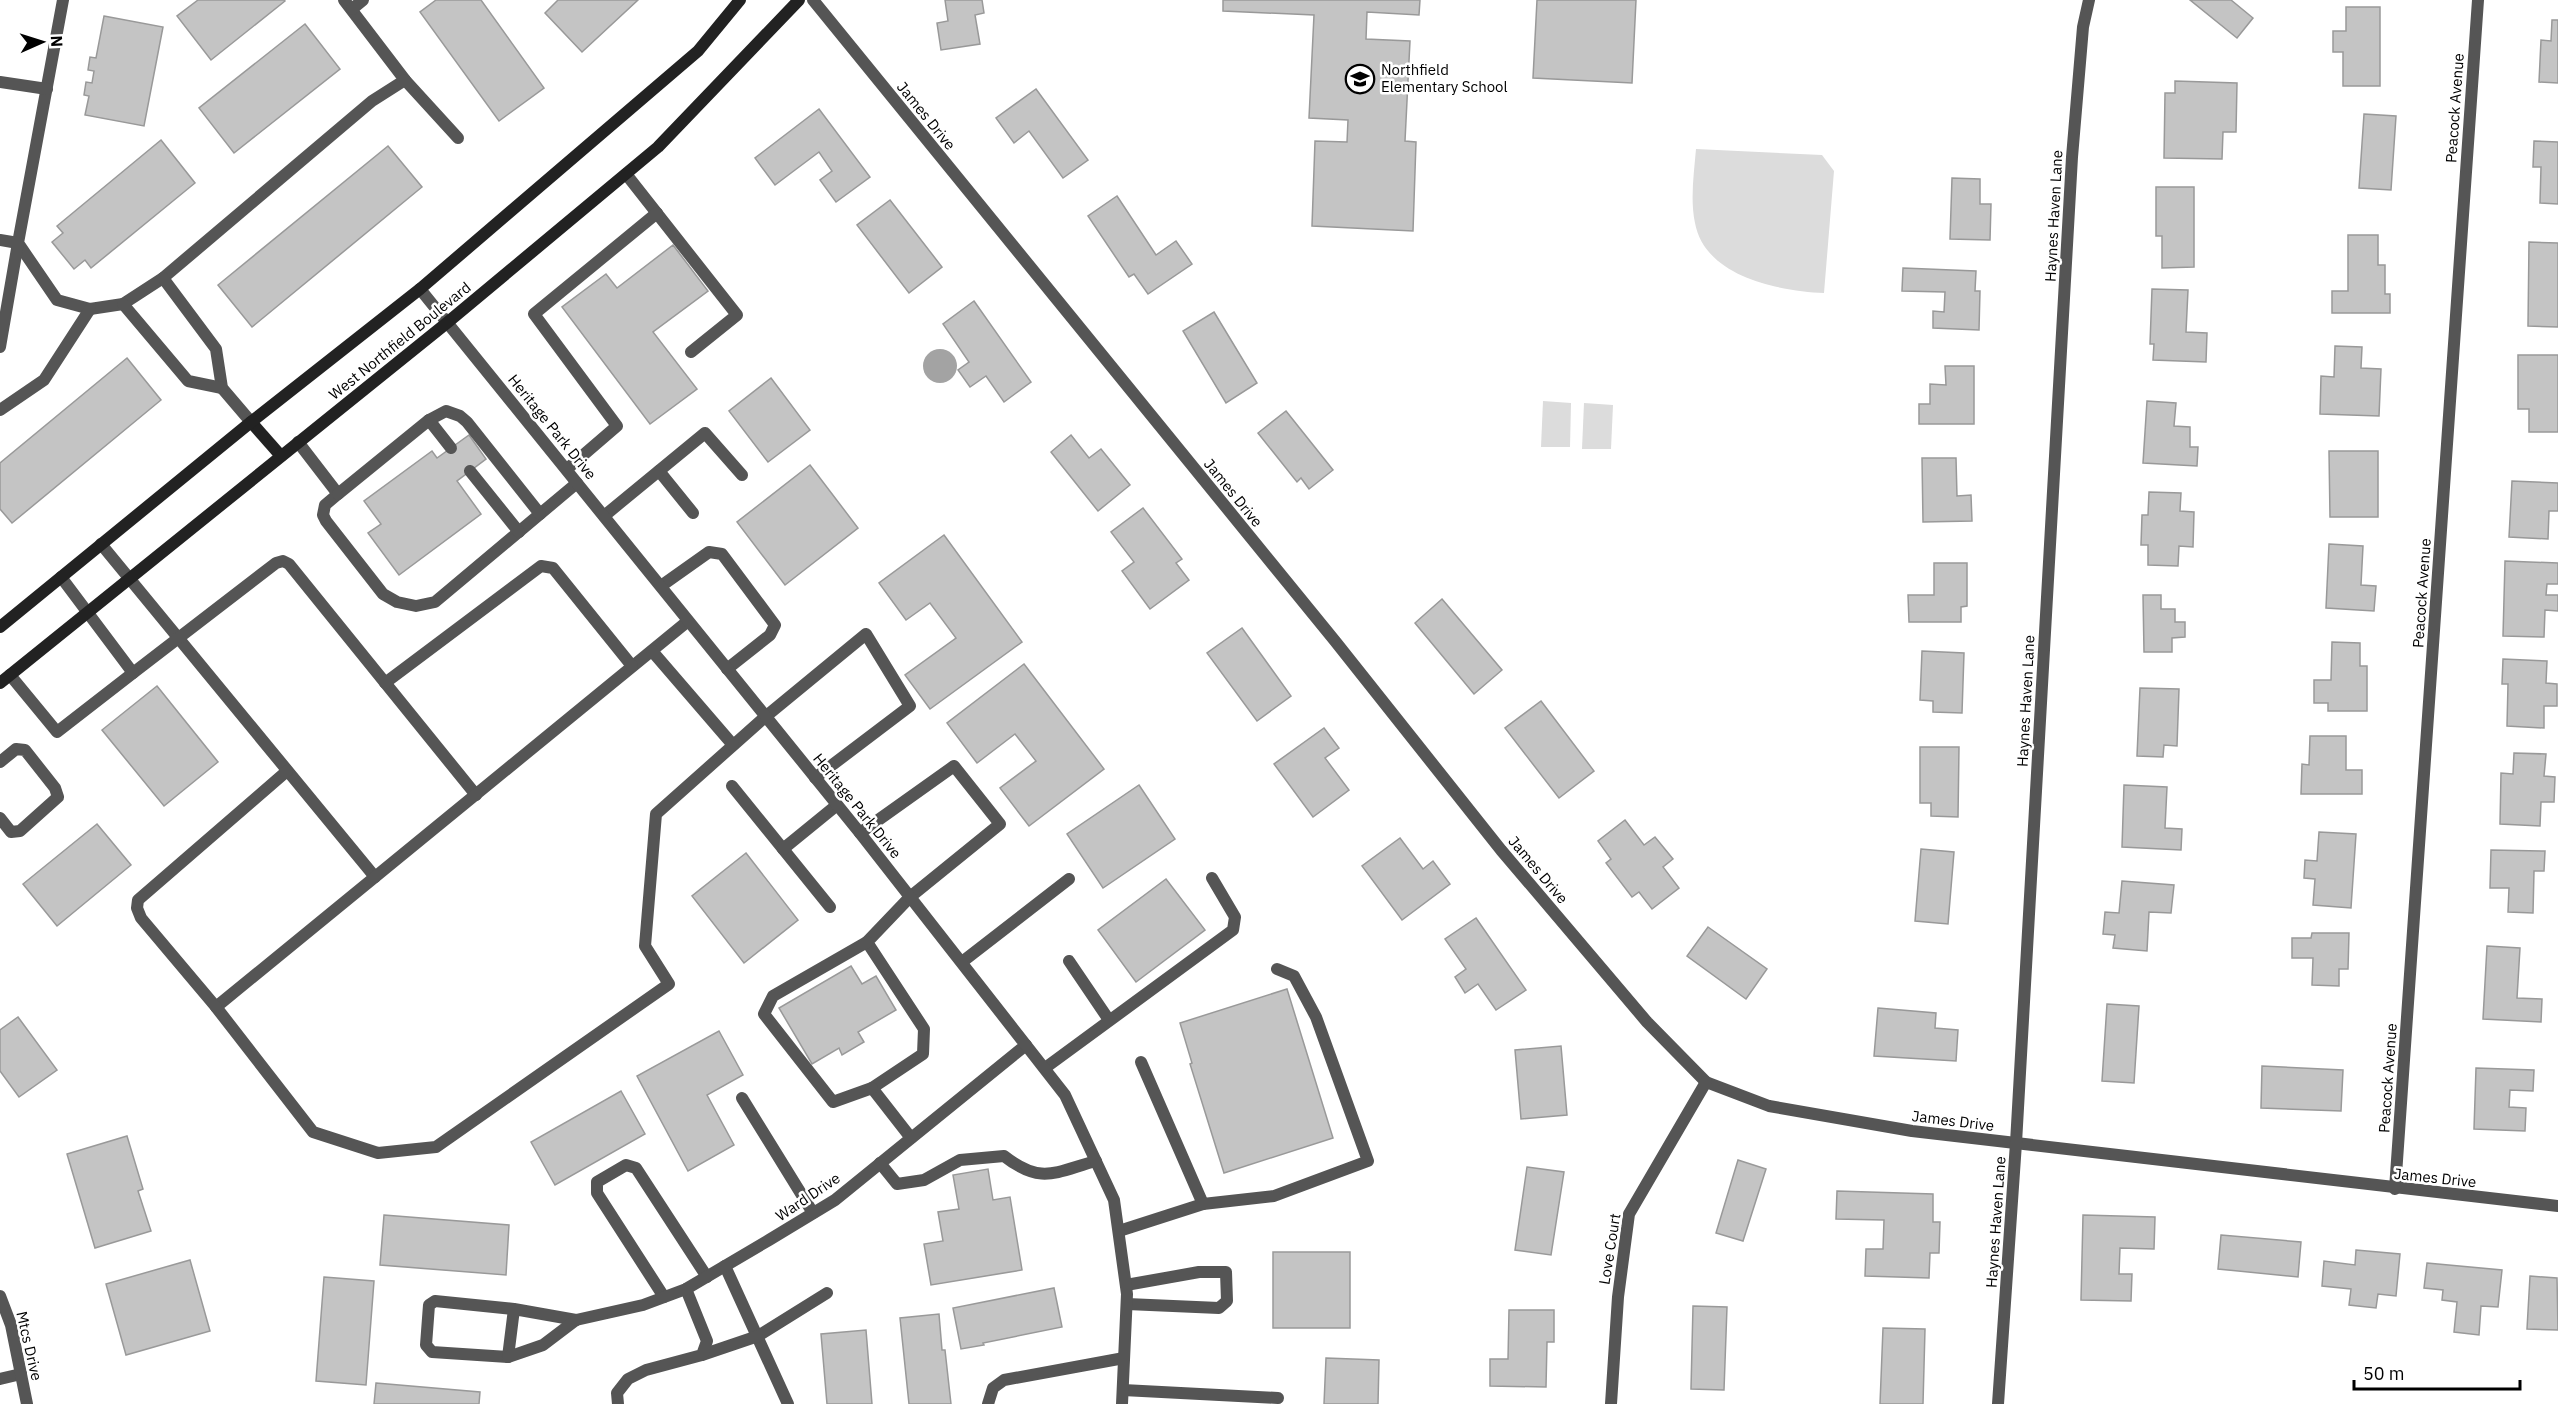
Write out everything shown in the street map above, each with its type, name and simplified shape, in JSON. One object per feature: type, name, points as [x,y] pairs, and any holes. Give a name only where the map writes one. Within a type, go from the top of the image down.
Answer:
[{"type":"main road","name":"West Northfield Boulevard","points":[[0,627],[251,422],[420,289],[698,51],[740,0]]},
{"type":"main road","name":"West Northfield Boulevard","points":[[0,684],[448,322],[658,147],[799,0]]},
{"type":"main road","points":[[251,422],[281,456]]},
{"type":"street","points":[[0,346],[63,0]]},
{"type":"street","points":[[363,0],[348,4],[405,80],[458,138]]},
{"type":"street","name":"James Drive","points":[[813,0],[1335,641],[1501,850],[1647,1022],[1706,1082],[1769,1106],[1809,1115],[1912,1131],[2558,1206]]},
{"type":"street","name":"Haynes Haven Lane","points":[[1998,1404],[2016,1143],[2072,158],[2083,27],[2089,0]]},
{"type":"street","name":"Peacock Avenue","points":[[2395,1188],[2478,0]]},
{"type":"street","points":[[0,240],[18,243],[57,300],[90,309],[123,304],[163,278],[294,170],[372,101],[405,80]]},
{"type":"street","points":[[0,82],[47,89]]},
{"type":"street","points":[[626,174],[737,315],[691,352]]},
{"type":"street","points":[[567,470],[617,426],[534,314],[657,213]]},
{"type":"street","points":[[163,278],[216,349],[222,388],[251,422]]},
{"type":"street","name":"Heritage Park Drive","points":[[420,289],[860,833],[1065,1095],[1114,1200],[1127,1304],[1122,1404]]},
{"type":"street","points":[[123,304],[188,381],[222,388]]},
{"type":"street","points":[[0,410],[44,380],[90,309]]},
{"type":"street","points":[[540,514],[460,416],[446,411],[429,420],[338,494],[325,505],[323,515],[383,594],[397,602],[416,606],[435,602],[577,483]]},
{"type":"street","points":[[429,420],[451,448]]},
{"type":"street","points":[[604,516],[705,434],[742,475]]},
{"type":"street","points":[[298,442],[338,494]]},
{"type":"street","points":[[470,471],[519,532]]},
{"type":"street","points":[[659,471],[693,513]]},
{"type":"street","points":[[101,544],[375,878]]},
{"type":"street","points":[[661,586],[709,552],[722,554],[775,626],[770,634],[727,669]]},
{"type":"street","points":[[10,675],[57,732],[276,562],[283,561],[289,564],[476,795]]},
{"type":"street","points":[[385,683],[541,566],[553,568],[632,666]]},
{"type":"street","points":[[62,577],[133,673]]},
{"type":"street","points":[[216,1007],[688,621]]},
{"type":"street","points":[[287,771],[138,900],[137,908],[141,918],[216,1007],[314,1132],[378,1153],[436,1147],[669,984],[645,946],[656,814],[765,717],[866,634],[910,706],[815,778]]},
{"type":"street","points":[[652,651],[733,746]]},
{"type":"street","points":[[0,762],[16,750],[24,750],[56,788],[58,797],[20,831],[11,832],[0,818]]},
{"type":"street","points":[[860,833],[954,766],[1000,824],[910,897],[867,942],[773,996],[764,1014],[833,1102],[872,1088],[923,1054],[924,1029],[867,942]]},
{"type":"street","points":[[732,786],[830,907]]},
{"type":"street","points":[[783,849],[837,805]]},
{"type":"street","points":[[1045,1068],[1233,930],[1235,917],[1212,878]]},
{"type":"street","points":[[962,962],[1069,879]]},
{"type":"street","points":[[1069,961],[1109,1020]]},
{"type":"street","points":[[1119,1231],[1203,1204],[1274,1196],[1368,1161],[1316,1017],[1294,976],[1276,969]]},
{"type":"street","name":"Ward Drive","points":[[576,1320],[643,1305],[686,1289],[835,1200],[1026,1045]]},
{"type":"street","points":[[1141,1062],[1203,1204]]},
{"type":"street","name":"Love Court","points":[[1611,1404],[1618,1297],[1629,1214],[1706,1082]]},
{"type":"street","points":[[872,1088],[911,1138]]},
{"type":"street","points":[[742,1098],[813,1213]]},
{"type":"street","points":[[880,1163],[897,1184],[924,1180],[960,1160],[1004,1156],[1020,1169],[1042,1176],[1096,1161]]},
{"type":"street","points":[[664,1297],[597,1193],[597,1182],[626,1165],[636,1168],[707,1277]]},
{"type":"street","points":[[725,1266],[752,1320],[788,1404]]},
{"type":"street","points":[[1126,1285],[1199,1272],[1226,1272],[1227,1301],[1219,1308],[1127,1304]]},
{"type":"street","points":[[686,1289],[707,1341],[702,1355]]},
{"type":"street","points":[[618,1404],[617,1393],[628,1379],[646,1370],[702,1355],[758,1336],[827,1293]]},
{"type":"street","name":"Mtcs Drive","points":[[0,1296],[11,1325],[27,1404]]},
{"type":"street","points":[[435,1301],[514,1309],[576,1320],[543,1345],[508,1358],[432,1352],[426,1345],[429,1305],[435,1301]]},
{"type":"street","points":[[508,1358],[514,1309]]},
{"type":"street","points":[[988,1404],[993,1388],[1004,1380],[1124,1358]]},
{"type":"street","points":[[0,1380],[21,1374]]},
{"type":"street","points":[[1123,1390],[1278,1398]]},
{"type":"shaded area","points":[[1696,149],[1822,155],[1834,171],[1824,293],[1786,289],[1746,278],[1713,256],[1702,241],[1695,223],[1693,186]]},
{"type":"shaded area","points":[[940,349],[952,354],[957,366],[952,378],[940,383],[928,378],[923,366],[928,354]]},
{"type":"shaded area","points":[[1543,401],[1571,403],[1570,447],[1541,447]]},
{"type":"shaded area","points":[[1584,403],[1613,405],[1611,449],[1582,449]]},
{"type":"building","points":[[198,0],[285,1],[211,60],[177,16]]},
{"type":"building","points":[[436,0],[481,0],[544,88],[499,121],[420,12]]},
{"type":"building","points":[[558,0],[638,0],[582,52],[545,13]]},
{"type":"building","points":[[945,0],[982,0],[984,13],[975,15],[980,44],[941,50],[937,23],[948,21]]},
{"type":"building","name":"Northfield Elementary School","points":[[1223,0],[1420,0],[1419,15],[1367,12],[1366,39],[1410,41],[1405,141],[1416,142],[1413,231],[1312,226],[1315,141],[1347,142],[1348,120],[1309,118],[1314,15],[1223,11]]},
{"type":"building","name":"Northfield Elementary School","points":[[1537,0],[1636,0],[1632,83],[1533,78]]},
{"type":"building","points":[[2190,0],[2231,0],[2253,18],[2237,38]]},
{"type":"building","points":[[2346,7],[2380,7],[2380,86],[2343,86],[2343,52],[2333,52],[2333,31],[2346,31]]},
{"type":"building","points":[[104,16],[163,27],[144,126],[85,115],[89,96],[84,95],[86,82],[92,83],[94,71],[88,70],[90,57],[96,58]]},
{"type":"building","points":[[2552,20],[2558,20],[2558,83],[2539,82],[2541,40],[2551,41]]},
{"type":"building","points":[[305,24],[340,69],[234,153],[199,108]]},
{"type":"building","points":[[2175,81],[2237,83],[2236,132],[2223,132],[2222,159],[2164,158],[2165,93],[2175,93]]},
{"type":"building","points":[[1036,89],[1088,160],[1063,178],[1029,131],[1014,143],[996,118]]},
{"type":"building","points":[[819,109],[870,177],[836,202],[820,180],[832,171],[819,152],[775,185],[755,158]]},
{"type":"building","points":[[2364,114],[2396,116],[2391,190],[2359,188]]},
{"type":"building","points":[[161,140],[195,183],[91,268],[85,260],[74,269],[52,242],[63,233],[57,226]]},
{"type":"building","points":[[2534,141],[2558,142],[2558,204],[2540,203],[2541,167],[2533,167]]},
{"type":"building","points":[[388,146],[422,187],[252,327],[218,285]]},
{"type":"building","points":[[1952,178],[1980,179],[1980,204],[1991,204],[1990,240],[1950,239]]},
{"type":"building","points":[[2156,187],[2194,187],[2194,267],[2162,268],[2162,236],[2156,236]]},
{"type":"building","points":[[1117,196],[1156,255],[1176,241],[1192,264],[1148,294],[1134,274],[1129,277],[1088,216]]},
{"type":"building","points":[[890,200],[942,267],[909,293],[857,225]]},
{"type":"building","points":[[2348,235],[2378,235],[2378,265],[2385,265],[2385,294],[2390,294],[2390,313],[2332,313],[2332,291],[2348,291]]},
{"type":"building","points":[[2529,242],[2558,243],[2558,327],[2528,326]]},
{"type":"building","points":[[673,245],[708,291],[653,332],[697,389],[650,424],[562,307],[606,274],[617,288]]},
{"type":"building","points":[[1903,268],[1976,271],[1975,291],[1980,291],[1979,330],[1933,328],[1933,311],[1944,312],[1945,292],[1902,291]]},
{"type":"building","points":[[2152,289],[2188,290],[2186,332],[2207,333],[2206,362],[2153,360],[2154,344],[2150,344]]},
{"type":"building","points":[[974,301],[1031,382],[1004,402],[986,376],[970,387],[958,370],[969,362],[943,324]]},
{"type":"building","points":[[1214,312],[1257,383],[1226,403],[1183,331]]},
{"type":"building","points":[[2335,346],[2362,347],[2361,368],[2381,369],[2379,416],[2320,414],[2321,376],[2334,377]]},
{"type":"building","points":[[2518,355],[2558,355],[2558,432],[2529,432],[2529,409],[2518,409]]},
{"type":"building","points":[[127,358],[161,400],[12,523],[0,509],[0,463]]},
{"type":"building","points":[[1945,366],[1974,366],[1974,424],[1919,424],[1919,404],[1930,404],[1930,384],[1946,385]]},
{"type":"building","points":[[771,378],[810,430],[768,462],[729,411]]},
{"type":"building","points":[[2147,401],[2176,403],[2174,426],[2190,427],[2190,447],[2198,447],[2197,466],[2143,463]]},
{"type":"building","points":[[1286,411],[1333,470],[1309,489],[1301,478],[1297,482],[1258,433]]},
{"type":"building","points":[[469,435],[486,459],[457,481],[481,514],[399,575],[368,533],[381,524],[364,501],[432,451],[437,458]]},
{"type":"building","points":[[1071,435],[1089,458],[1101,449],[1130,485],[1098,511],[1051,452]]},
{"type":"building","points":[[2329,451],[2378,451],[2378,517],[2330,517]]},
{"type":"building","points":[[1922,458],[1956,458],[1957,496],[1971,495],[1972,521],[1923,522]]},
{"type":"building","points":[[810,465],[858,528],[785,585],[737,522]]},
{"type":"building","points":[[2512,481],[2558,483],[2558,511],[2549,511],[2548,539],[2509,537]]},
{"type":"building","points":[[2149,492],[2181,493],[2180,511],[2194,512],[2193,547],[2179,546],[2178,566],[2148,565],[2148,545],[2141,545],[2142,515],[2148,515]]},
{"type":"building","points":[[1143,508],[1182,559],[1176,563],[1189,580],[1150,609],[1122,571],[1134,562],[1111,532]]},
{"type":"building","points":[[944,535],[1022,642],[930,709],[905,675],[956,638],[930,603],[906,620],[879,583]]},
{"type":"building","points":[[2329,544],[2363,546],[2361,585],[2376,586],[2374,611],[2326,608]]},
{"type":"building","points":[[2505,561],[2558,563],[2558,584],[2547,584],[2546,595],[2558,595],[2558,611],[2545,610],[2544,637],[2503,636]]},
{"type":"building","points":[[1934,563],[1967,563],[1967,606],[1961,607],[1961,622],[1909,622],[1908,595],[1934,595]]},
{"type":"building","points":[[2143,595],[2161,595],[2161,609],[2175,609],[2175,622],[2185,622],[2185,637],[2172,638],[2172,652],[2144,652]]},
{"type":"building","points":[[1442,599],[1502,670],[1474,694],[1415,623]]},
{"type":"building","points":[[1242,628],[1291,696],[1257,721],[1207,653]]},
{"type":"building","points":[[2332,642],[2360,643],[2360,666],[2367,666],[2367,711],[2328,711],[2328,703],[2314,703],[2314,680],[2331,680]]},
{"type":"building","points":[[1922,651],[1964,653],[1962,713],[1933,712],[1933,701],[1920,700]]},
{"type":"building","points":[[2503,659],[2547,661],[2546,683],[2557,684],[2557,706],[2544,706],[2544,728],[2507,726],[2508,684],[2502,684]]},
{"type":"building","points":[[1024,664],[1104,769],[1029,826],[1000,788],[1036,761],[1015,734],[977,763],[947,723]]},
{"type":"building","points":[[157,686],[218,762],[164,806],[102,730]]},
{"type":"building","points":[[2140,688],[2179,689],[2177,746],[2164,745],[2163,757],[2137,756]]},
{"type":"building","points":[[1541,701],[1594,771],[1559,798],[1505,728]]},
{"type":"building","points":[[1324,728],[1339,748],[1325,758],[1349,790],[1313,817],[1274,764]]},
{"type":"building","points":[[2310,736],[2346,736],[2346,770],[2362,770],[2362,794],[2301,794],[2302,764],[2309,765]]},
{"type":"building","points":[[1920,747],[1959,747],[1958,817],[1931,816],[1931,803],[1920,803]]},
{"type":"building","points":[[2514,753],[2546,754],[2544,776],[2555,777],[2554,802],[2541,802],[2540,826],[2500,824],[2501,773],[2513,774]]},
{"type":"building","points":[[1139,785],[1175,839],[1103,888],[1067,834]]},
{"type":"building","points":[[2124,785],[2167,787],[2165,828],[2182,829],[2181,850],[2122,847]]},
{"type":"building","points":[[1625,820],[1644,845],[1655,837],[1673,859],[1663,867],[1679,888],[1652,909],[1639,892],[1632,897],[1606,863],[1611,859],[1598,841]]},
{"type":"building","points":[[97,824],[131,865],[57,926],[23,884]]},
{"type":"building","points":[[2319,832],[2356,834],[2351,908],[2313,905],[2315,879],[2304,878],[2305,860],[2317,861]]},
{"type":"building","points":[[1400,838],[1423,869],[1433,861],[1450,884],[1402,920],[1362,866]]},
{"type":"building","points":[[1921,849],[1954,852],[1948,924],[1915,921]]},
{"type":"building","points":[[2491,850],[2545,851],[2544,871],[2534,871],[2533,913],[2508,912],[2509,888],[2490,888]]},
{"type":"building","points":[[746,853],[798,920],[744,963],[692,896]]},
{"type":"building","points":[[1166,879],[1205,930],[1136,982],[1098,930]]},
{"type":"building","points":[[2122,881],[2174,885],[2171,913],[2149,912],[2147,951],[2113,948],[2115,935],[2103,934],[2105,912],[2119,913]]},
{"type":"building","points":[[1476,918],[1526,990],[1496,1010],[1478,984],[1465,993],[1455,977],[1466,969],[1445,939]]},
{"type":"building","points":[[1708,927],[1767,969],[1746,999],[1687,956]]},
{"type":"building","points":[[2312,933],[2349,933],[2348,969],[2339,969],[2339,986],[2312,985],[2313,958],[2292,958],[2292,938],[2311,938]]},
{"type":"building","points":[[2487,946],[2520,948],[2517,998],[2542,999],[2541,1022],[2483,1019]]},
{"type":"building","points":[[851,966],[862,984],[876,976],[896,1010],[858,1032],[864,1042],[842,1055],[839,1048],[812,1064],[779,1008]]},
{"type":"building","points":[[1287,989],[1333,1138],[1224,1173],[1190,1064],[1192,1063],[1180,1023]]},
{"type":"building","points":[[2107,1004],[2139,1006],[2134,1083],[2102,1081]]},
{"type":"building","points":[[1878,1008],[1936,1013],[1935,1028],[1958,1030],[1956,1061],[1874,1056]]},
{"type":"building","points":[[18,1017],[57,1070],[19,1097],[0,1071],[0,1030]]},
{"type":"building","points":[[719,1031],[743,1075],[707,1095],[734,1145],[688,1171],[637,1076]]},
{"type":"building","points":[[1561,1046],[1567,1115],[1521,1119],[1515,1050]]},
{"type":"building","points":[[2262,1066],[2343,1070],[2341,1111],[2261,1108]]},
{"type":"building","points":[[2476,1068],[2534,1070],[2533,1091],[2510,1090],[2509,1107],[2526,1108],[2525,1131],[2474,1129]]},
{"type":"building","points":[[621,1091],[645,1134],[555,1185],[531,1142]]},
{"type":"building","points":[[127,1136],[143,1189],[138,1191],[151,1231],[95,1248],[67,1154]]},
{"type":"building","points":[[1738,1160],[1766,1169],[1743,1241],[1716,1233]]},
{"type":"building","points":[[1527,1167],[1564,1172],[1551,1255],[1515,1250]]},
{"type":"building","points":[[988,1169],[993,1200],[1010,1197],[1022,1270],[931,1285],[924,1244],[943,1241],[938,1212],[959,1209],[953,1175]]},
{"type":"building","points":[[1837,1191],[1933,1194],[1933,1222],[1940,1222],[1939,1253],[1930,1253],[1929,1278],[1865,1276],[1866,1249],[1883,1249],[1884,1220],[1836,1219]]},
{"type":"building","points":[[384,1215],[509,1225],[506,1275],[380,1265]]},
{"type":"building","points":[[2083,1215],[2155,1217],[2154,1249],[2120,1248],[2119,1274],[2132,1274],[2131,1301],[2081,1300]]},
{"type":"building","points":[[2221,1235],[2301,1242],[2298,1277],[2218,1269]]},
{"type":"building","points":[[2356,1250],[2400,1254],[2396,1296],[2378,1294],[2376,1308],[2349,1305],[2351,1289],[2322,1286],[2324,1261],[2355,1265]]},
{"type":"building","points":[[1273,1252],[1350,1252],[1350,1328],[1273,1328]]},
{"type":"building","points":[[190,1260],[210,1331],[126,1355],[106,1284]]},
{"type":"building","points":[[2427,1263],[2502,1270],[2498,1307],[2481,1306],[2479,1335],[2454,1332],[2457,1302],[2442,1300],[2443,1290],[2424,1288]]},
{"type":"building","points":[[2530,1276],[2557,1278],[2558,1330],[2527,1329]]},
{"type":"building","points":[[324,1277],[374,1281],[366,1385],[316,1381]]},
{"type":"building","points":[[1054,1288],[1062,1327],[961,1349],[953,1308]]},
{"type":"building","points":[[1693,1306],[1727,1307],[1724,1390],[1691,1389]]},
{"type":"building","points":[[1509,1310],[1554,1310],[1554,1342],[1547,1342],[1546,1387],[1490,1386],[1490,1359],[1508,1359]]},
{"type":"building","points":[[939,1314],[951,1404],[909,1404],[900,1318]]},
{"type":"building","points":[[1883,1328],[1925,1329],[1923,1404],[1880,1404]]},
{"type":"building","points":[[866,1330],[872,1404],[827,1404],[821,1334]]},
{"type":"building","points":[[1326,1358],[1379,1360],[1378,1404],[1324,1404]]},
{"type":"building","points":[[376,1383],[480,1392],[479,1404],[374,1404]]},
{"type":"place","name":"Northfield Elementary School","points":[[1360,79]]}]
